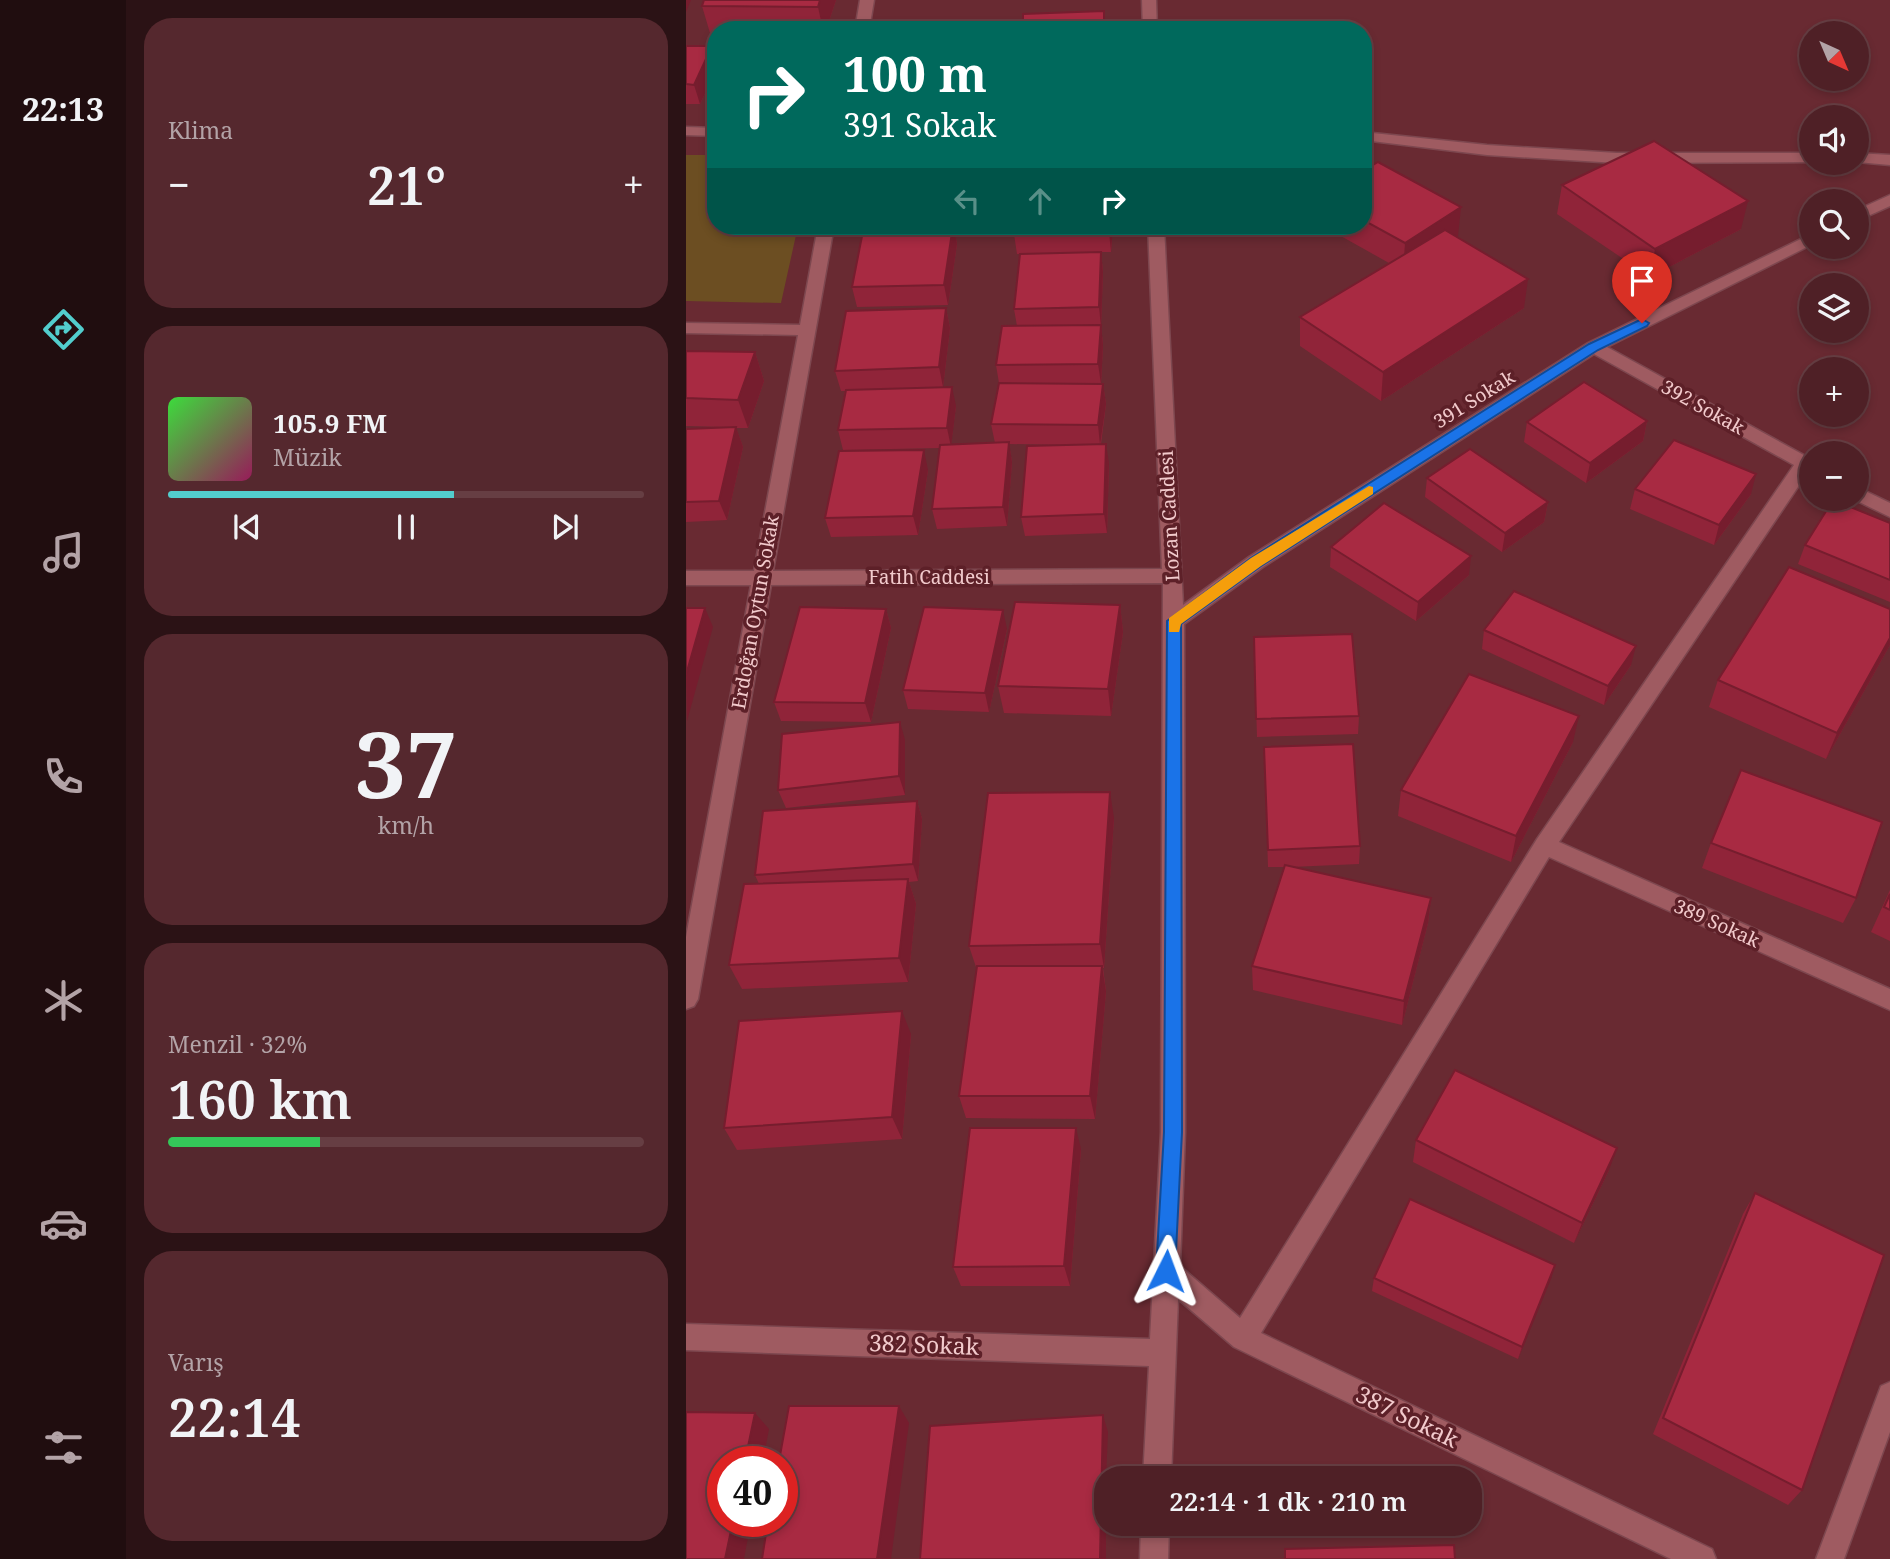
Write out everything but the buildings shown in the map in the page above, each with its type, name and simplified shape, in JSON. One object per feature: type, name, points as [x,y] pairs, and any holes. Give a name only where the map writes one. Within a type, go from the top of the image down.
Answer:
[{"type":"street","points":[[864,21],[867,0]]},
{"type":"street","points":[[1149,0],[1150,21]]},
{"type":"street","points":[[686,131],[707,132]]},
{"type":"street","points":[[1372,137],[1488,150],[1617,159],[1799,158]]},
{"type":"street","points":[[1869,159],[1890,160]]},
{"type":"street","points":[[1869,210],[1890,200]]},
{"type":"street","name":"Erdoğan Oytun Sokak","points":[[686,999],[693,917],[762,578],[824,235]]},
{"type":"street","name":"Lozan Caddesi","points":[[1156,235],[1174,621],[1173,1132],[1157,1466]]},
{"type":"street","name":"391 Sokak","points":[[1174,621],[1256,562],[1594,347],[1799,245]]},
{"type":"street","points":[[686,328],[807,330]]},
{"type":"street","name":"392 Sokak","points":[[1594,347],[1799,460]]},
{"type":"street","points":[[1243,1338],[1545,845],[1799,478]]},
{"type":"street","points":[[1869,500],[1890,511]]},
{"type":"street","name":"Fatih Caddesi","points":[[686,578],[1171,576]]},
{"type":"street","name":"389 Sokak","points":[[1545,845],[1890,1000]]},
{"type":"street","name":"387 Sokak","points":[[1166,1271],[1243,1338],[1702,1559]]},
{"type":"street","name":"382 Sokak","points":[[686,1337],[1161,1353]]},
{"type":"street","points":[[1830,1559],[1890,1395]]},
{"type":"street","points":[[1154,1559],[1155,1536]]},
{"type":"shaded area","points":[[686,155],[707,155],[707,235],[796,235],[781,303],[686,301]]},
{"type":"slow traffic","points":[[1174,628],[1174,621],[1256,562],[1369,491]]},
{"type":"route","points":[[1166,1271],[1173,1132],[1174,621],[1256,562],[1594,347],[1642,323]]}]
